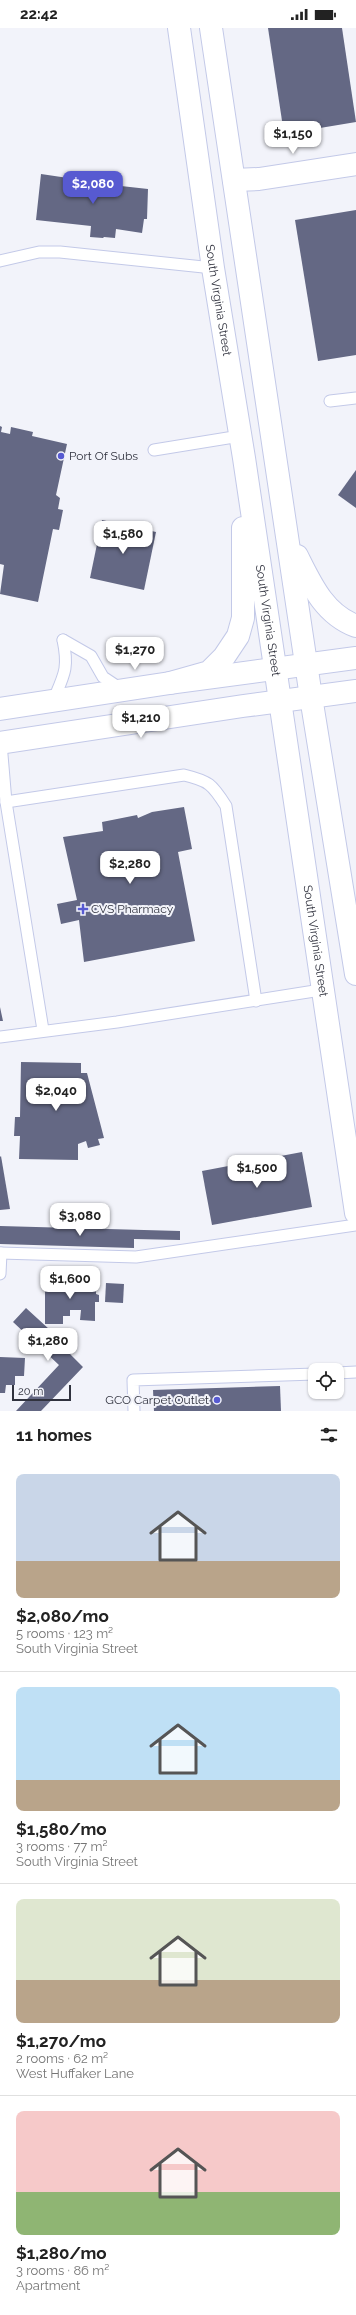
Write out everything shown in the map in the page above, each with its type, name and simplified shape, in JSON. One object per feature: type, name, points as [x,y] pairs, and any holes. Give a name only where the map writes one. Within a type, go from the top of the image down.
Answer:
[{"type":"main road","name":"South Virginia Street","points":[[179,28],[213,268],[244,458],[292,667],[296,699],[356,974]]},
{"type":"main road","name":"South Virginia Street","points":[[211,28],[289,541],[292,667],[321,990],[356,1213]]},
{"type":"main road","points":[[234,180],[259,179],[356,164]]},
{"type":"main road","points":[[170,683],[210,672],[224,658],[238,636],[242,618],[244,458]]},
{"type":"main road","points":[[289,541],[315,590],[325,605],[346,622],[356,626]]},
{"type":"main road","points":[[0,709],[170,683],[356,658]]},
{"type":"main road","points":[[0,743],[296,699],[356,692]]},
{"type":"main road","points":[[337,1090],[355,1110],[356,1115]]},
{"type":"lane","points":[[0,261],[39,252],[60,252],[213,268]]},
{"type":"lane","points":[[330,401],[356,398]]},
{"type":"lane","points":[[154,450],[240,436]]},
{"type":"lane","points":[[53,701],[66,671],[67,658],[63,640],[91,656],[103,677],[123,690]]},
{"type":"lane","points":[[0,743],[6,802],[43,1030]]},
{"type":"lane","points":[[6,802],[184,775],[202,779],[214,787],[226,806],[256,1001]]},
{"type":"lane","points":[[0,1037],[43,1030],[117,1022],[321,990]]},
{"type":"lane","points":[[0,1274],[0,1253],[136,1257],[356,1225]]},
{"type":"lane","points":[[344,1373],[356,1372]]},
{"type":"lane","points":[[134,1411],[133,1380],[308,1374]]},
{"type":"building","points":[[268,28],[342,28],[356,122],[284,134]]},
{"type":"building","points":[[41,174],[95,182],[96,178],[122,182],[121,186],[148,189],[147,219],[144,219],[142,233],[116,229],[115,238],[90,237],[91,226],[36,220]]},
{"type":"building","points":[[356,210],[356,355],[318,361],[295,220]]},
{"type":"building","points":[[0,426],[2,427],[1,432],[10,434],[11,427],[33,432],[32,436],[67,444],[56,495],[60,498],[58,509],[63,510],[59,530],[53,529],[38,602],[0,594],[4,565],[0,564]]},
{"type":"building","points":[[356,470],[356,508],[338,495]]},
{"type":"building","points":[[102,520],[156,532],[144,590],[90,578]]},
{"type":"building","name":"CVS Pharmacy","points":[[184,807],[192,849],[178,852],[195,941],[84,962],[79,920],[61,924],[57,904],[77,900],[63,837],[103,831],[102,822],[137,815],[138,818],[152,812]]},
{"type":"building","points":[[0,1007],[3,1021],[0,1021]]},
{"type":"building","points":[[21,1062],[81,1063],[81,1073],[87,1073],[104,1138],[98,1139],[100,1145],[88,1148],[86,1141],[78,1144],[78,1160],[19,1159],[20,1136],[14,1136],[15,1117],[20,1117]]},
{"type":"building","points":[[302,1152],[312,1207],[212,1225],[202,1171]]},
{"type":"building","points":[[1,1156],[10,1209],[0,1210],[0,1157]]},
{"type":"building","points":[[0,1226],[180,1231],[180,1240],[134,1239],[134,1248],[0,1244]]},
{"type":"building","points":[[59,1278],[83,1278],[83,1283],[96,1284],[96,1294],[99,1295],[99,1302],[95,1302],[95,1321],[80,1320],[81,1310],[70,1310],[70,1316],[63,1316],[63,1324],[45,1324],[45,1282],[59,1282]]},
{"type":"building","points":[[106,1283],[124,1284],[123,1303],[105,1302]]},
{"type":"building","points":[[26,1308],[73,1351],[70,1354],[83,1367],[41,1411],[16,1411],[59,1365],[13,1322]]},
{"type":"building","points":[[0,1357],[25,1358],[24,1376],[15,1376],[15,1385],[6,1385],[5,1393],[0,1393]]},
{"type":"building","name":"GCO Carpet Outlet","points":[[280,1386],[281,1411],[154,1411],[153,1390]]},
{"type":"place","name":"Port Of Subs","points":[[61,456]]},
{"type":"place","name":"CVS Pharmacy","points":[[83,909]]},
{"type":"place","name":"GCO Carpet Outlet","points":[[217,1400]]}]
